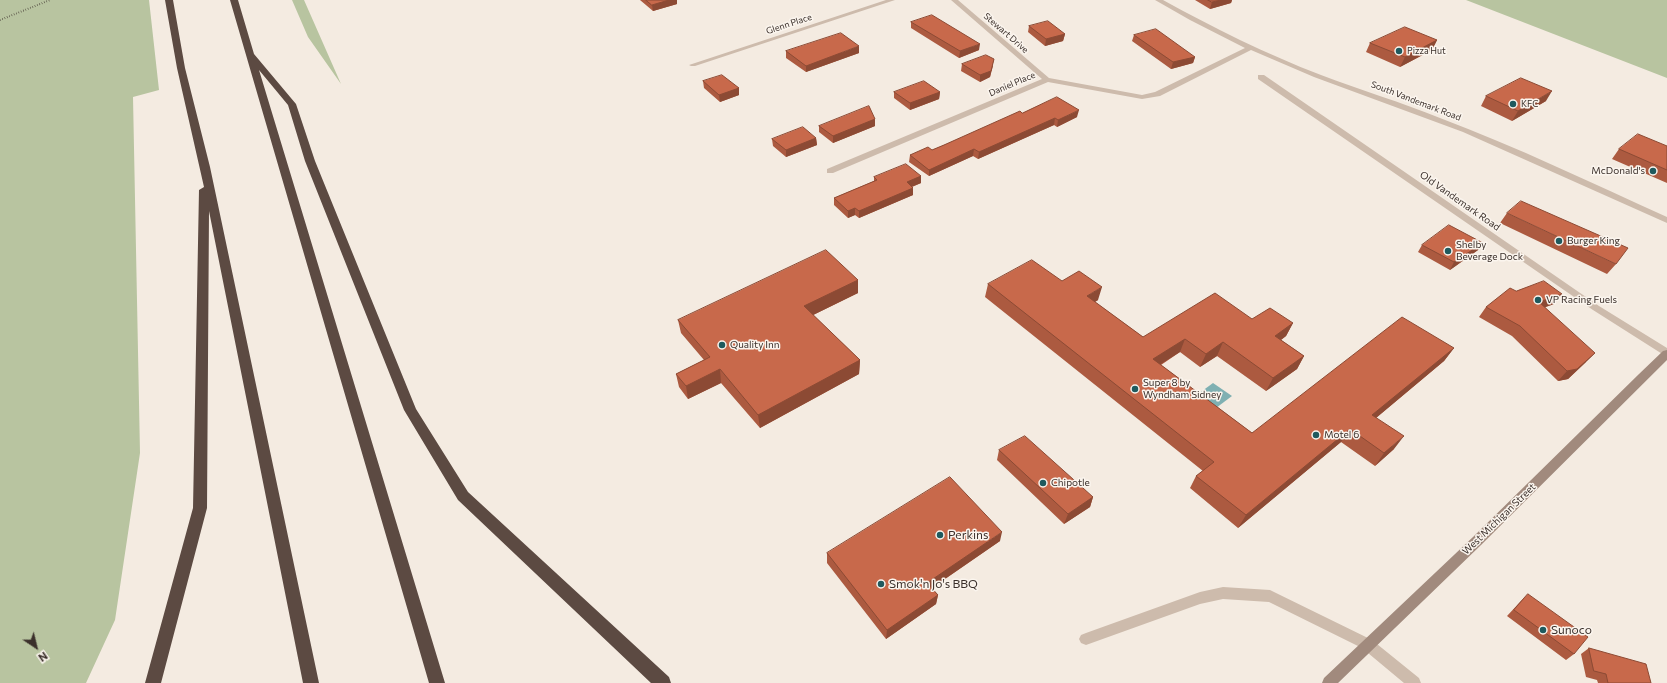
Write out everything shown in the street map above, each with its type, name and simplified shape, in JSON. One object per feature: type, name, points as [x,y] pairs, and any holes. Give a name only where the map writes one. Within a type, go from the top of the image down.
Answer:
[{"type":"highway","points":[[170,0],[180,68],[205,167],[311,683]]},
{"type":"highway","points":[[234,0],[437,683]]},
{"type":"highway","points":[[250,54],[292,104],[310,161],[410,410],[463,496],[663,683]]},
{"type":"highway","points":[[153,683],[200,508],[205,167]]},
{"type":"main road","name":"West Michigan Street","points":[[1329,683],[1367,644],[1486,532],[1600,418],[1667,354]]},
{"type":"street","name":"Glenn Place","points":[[693,65],[892,0]]},
{"type":"street","name":"Stewart Drive","points":[[954,0],[1047,80]]},
{"type":"street","name":"South Vandemark Road","points":[[1158,0],[1192,20],[1250,48],[1301,70],[1412,110],[1498,144],[1667,220]]},
{"type":"street","name":"Daniel Place","points":[[830,171],[1047,80],[1142,97],[1157,94],[1250,48]]},
{"type":"street","name":"Old Vandemark Road","points":[[1261,78],[1596,308],[1667,354]]},
{"type":"street","points":[[1086,639],[1200,598],[1223,593],[1270,596],[1367,644],[1414,683]]},
{"type":"green space","points":[[0,0],[149,0],[159,90],[133,97],[140,453],[115,620],[86,683],[0,683]]},
{"type":"green space","points":[[292,0],[304,0],[341,84],[308,37]]},
{"type":"green space","points":[[1466,0],[1667,0],[1667,78]]},
{"type":"water","points":[[1213,383],[1232,396],[1212,411],[1194,397]]},
{"type":"building","points":[[646,0],[669,0],[652,5]]},
{"type":"building","points":[[1208,0],[1221,0],[1212,2]]},
{"type":"building","points":[[932,15],[980,44],[960,51],[911,22]]},
{"type":"building","points":[[1048,21],[1065,34],[1046,39],[1029,26]]},
{"type":"building","points":[[1405,27],[1437,40],[1405,57],[1370,43]]},
{"type":"building","points":[[1156,29],[1195,57],[1173,62],[1134,35]]},
{"type":"building","points":[[841,33],[859,46],[806,66],[786,51]]},
{"type":"building","points":[[986,55],[994,59],[991,71],[980,75],[962,64]]},
{"type":"building","points":[[722,75],[739,88],[719,95],[703,81]]},
{"type":"building","points":[[1521,78],[1552,91],[1518,111],[1486,96]]},
{"type":"building","points":[[924,81],[940,92],[910,103],[894,92]]},
{"type":"building","points":[[1057,97],[1079,110],[1058,120],[1055,118],[979,152],[974,149],[929,170],[910,155],[928,147],[932,150],[1020,111],[1022,113]]},
{"type":"building","points":[[869,106],[875,119],[833,136],[819,126]]},
{"type":"building","points":[[803,127],[816,138],[786,150],[772,139]]},
{"type":"building","points":[[1638,134],[1667,146],[1667,170],[1619,149]]},
{"type":"building","points":[[906,164],[921,176],[907,182],[913,188],[859,211],[855,208],[848,211],[834,198],[877,180],[874,177]]},
{"type":"building","points":[[1521,201],[1628,248],[1616,264],[1507,213]]},
{"type":"building","name":"Shelby Beverage Dock","points":[[1449,225],[1483,243],[1454,262],[1422,245]]},
{"type":"building","name":"Quality Inn","points":[[826,250],[858,280],[804,306],[860,360],[758,415],[720,369],[686,386],[676,374],[710,357],[678,320]]},
{"type":"building","points":[[1032,260],[1062,281],[1079,271],[1102,287],[1087,296],[1143,337],[1215,293],[1252,319],[1270,308],[1293,323],[1275,336],[1304,356],[1273,378],[1223,342],[1206,354],[1185,339],[1153,359],[1252,433],[1402,317],[1454,348],[1372,415],[1404,436],[1384,453],[1350,429],[1246,515],[1196,476],[1214,462],[988,284]]},
{"type":"building","points":[[1544,281],[1562,294],[1539,302],[1595,353],[1577,369],[1567,371],[1520,326],[1486,307],[1510,288],[1516,291]]},
{"type":"building","name":"Chipotle","points":[[1025,436],[1093,497],[1068,514],[999,450]]},
{"type":"building","points":[[950,477],[1002,532],[927,583],[938,595],[887,630],[827,553]]},
{"type":"building","points":[[1528,594],[1588,637],[1574,654],[1514,610]]},
{"type":"building","points":[[1589,648],[1646,664],[1651,683],[1608,683],[1606,674],[1594,671]]},
{"type":"railway","points":[[0,20],[50,0]]},
{"type":"place","name":"Pizza Hut","points":[[1399,51]]},
{"type":"place","name":"KFC","points":[[1513,104]]},
{"type":"place","name":"McDonald's","points":[[1653,171]]},
{"type":"place","name":"Burger King","points":[[1559,241]]},
{"type":"place","name":"Shelby Beverage Dock","points":[[1448,251]]},
{"type":"place","name":"VP Racing Fuels","points":[[1538,300]]},
{"type":"place","name":"Quality Inn","points":[[722,345]]},
{"type":"place","name":"Super 8 by Wyndham Sidney","points":[[1135,389]]},
{"type":"place","name":"Motel 6","points":[[1316,435]]},
{"type":"place","name":"Chipotle","points":[[1043,483]]},
{"type":"place","name":"Perkins","points":[[940,535]]},
{"type":"place","name":"Smok'n Jo's BBQ","points":[[881,584]]},
{"type":"place","name":"Sunoco","points":[[1543,630]]}]
